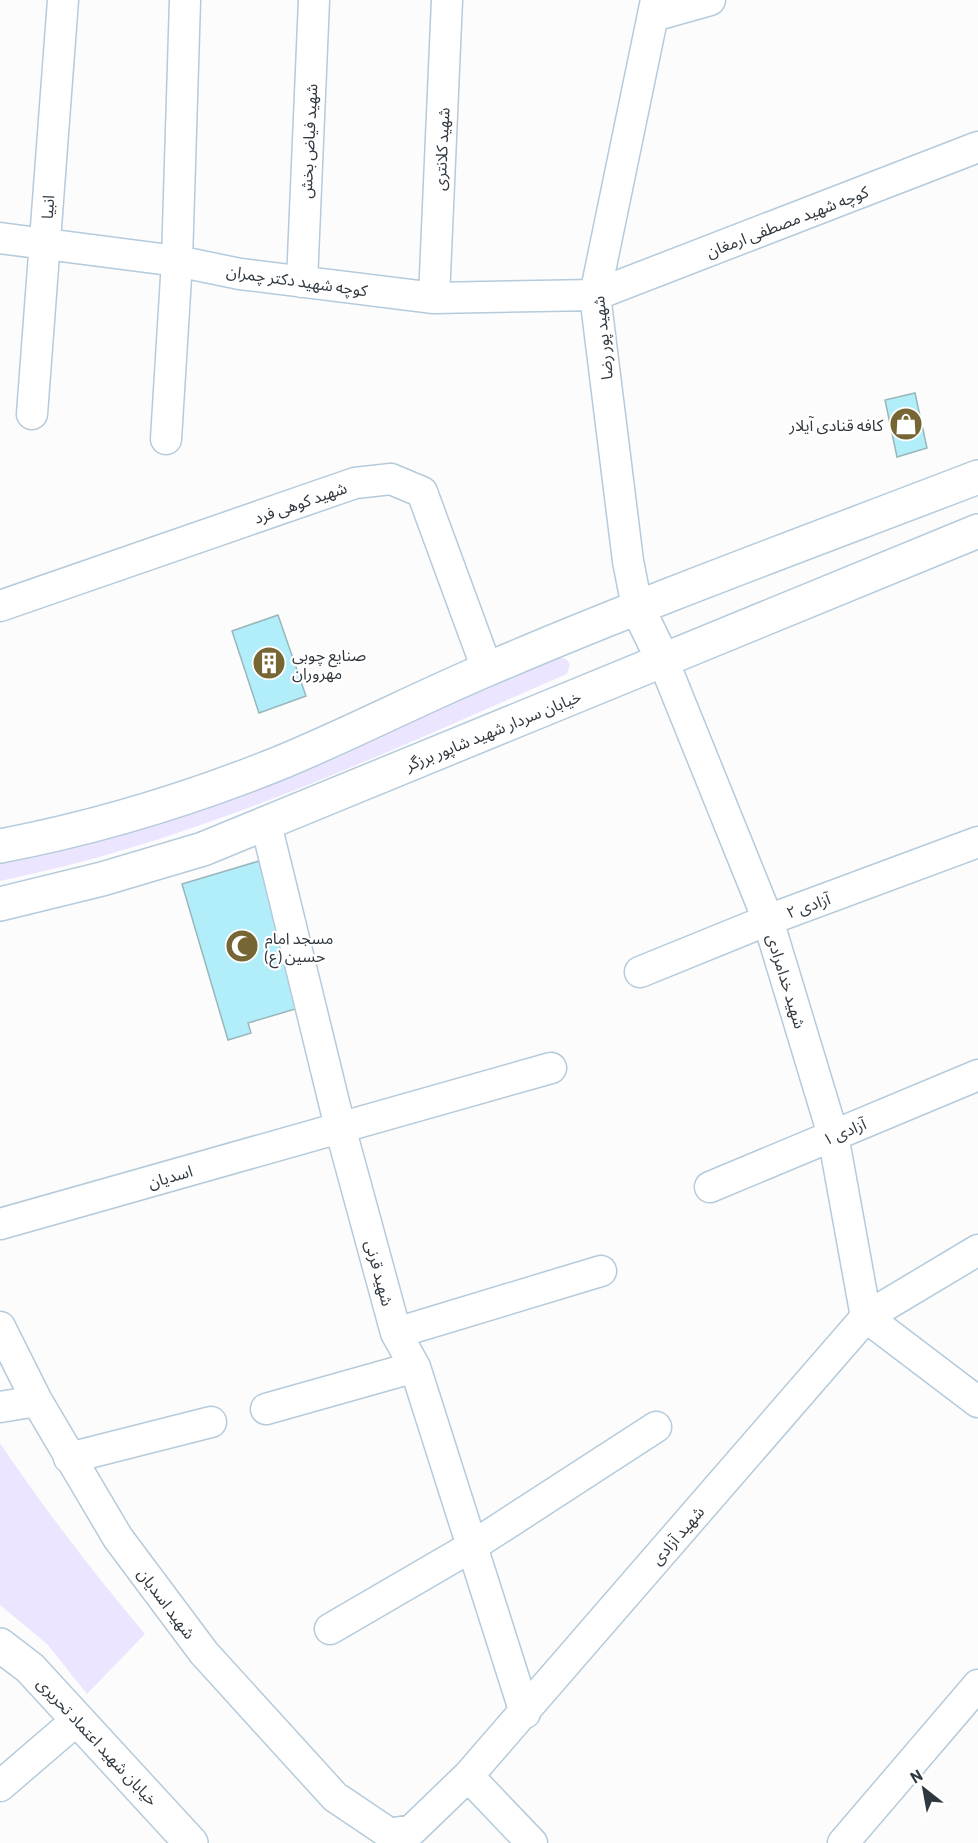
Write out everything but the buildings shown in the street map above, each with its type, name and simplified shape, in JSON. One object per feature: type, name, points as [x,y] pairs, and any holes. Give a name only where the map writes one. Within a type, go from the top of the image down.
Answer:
[{"type":"main road","points":[[0,846],[100,824],[192,796],[278,763],[487,669],[637,607],[978,477]]},
{"type":"main road","name":"خیابان سردار شهید شاپور برزگر","points":[[0,904],[102,879],[202,849],[978,531]]},
{"type":"main road","points":[[637,607],[663,660]]},
{"type":"main road","name":"خیابان شهید اعتماد تحریری","points":[[0,1645],[30,1668],[191,1843]]},
{"type":"street","name":"انبیا","points":[[32,414],[63,0]]},
{"type":"street","points":[[166,439],[177,261],[185,0]]},
{"type":"street","name":"شهید فیاض بخش","points":[[302,282],[314,0]]},
{"type":"street","name":"شهید کلانتری","points":[[434,298],[447,0]]},
{"type":"street","points":[[655,8],[710,0]]},
{"type":"street","name":"شهید پور رضا","points":[[637,607],[628,561],[596,295],[655,8]]},
{"type":"street","name":"کوچه شهید مصطفی ارمغان","points":[[596,295],[978,147]]},
{"type":"street","name":"کوچه شهید دکتر چمران","points":[[0,238],[177,261],[240,274],[434,298],[596,295]]},
{"type":"street","name":"شهید کوهی فرد","points":[[0,606],[355,483],[391,479],[422,492],[487,669]]},
{"type":"street","name":"شهید خدامرادی","points":[[663,660],[768,920],[833,1135],[866,1317]]},
{"type":"street","name":"شهید قرنی","points":[[266,824],[340,1127],[396,1333],[415,1367],[525,1713]]},
{"type":"street","name":"آزادی ۲","points":[[640,972],[768,920],[978,842]]},
{"type":"street","name":"اسدیان","points":[[0,1224],[551,1068]]},
{"type":"street","name":"آزادی ۱","points":[[710,1187],[978,1075]]},
{"type":"street","name":"شهید آزادی","points":[[390,1834],[412,1830],[468,1776],[866,1317],[978,1250]]},
{"type":"street","points":[[396,1333],[601,1271]]},
{"type":"street","points":[[866,1317],[978,1402]]},
{"type":"street","name":"شهید اسدیان","points":[[0,1327],[37,1401],[118,1538],[204,1653],[335,1797],[390,1834]]},
{"type":"street","points":[[266,1409],[415,1367]]},
{"type":"street","points":[[0,1407],[37,1401]]},
{"type":"street","points":[[69,1458],[211,1422]]},
{"type":"street","points":[[330,1629],[471,1547],[656,1427]]},
{"type":"street","points":[[843,1843],[978,1685]]},
{"type":"street","points":[[0,1786],[78,1719]]},
{"type":"street","points":[[468,1776],[532,1843]]},
{"type":"shaded area","points":[[558,657],[566,659],[570,664],[567,674],[359,764],[218,819],[147,843],[74,864],[0,881],[0,859],[359,743]]},
{"type":"shaded area","points":[[0,1443],[70,1540],[145,1634],[87,1694],[47,1644],[0,1605]]},
{"type":"place","name":"کافه قنادی آیلار","points":[[906,424]]},
{"type":"place","name":"صنایع چوبی مهروران","points":[[269,663]]},
{"type":"place","name":"مسجد امام حسین (ع)","points":[[242,946]]}]
